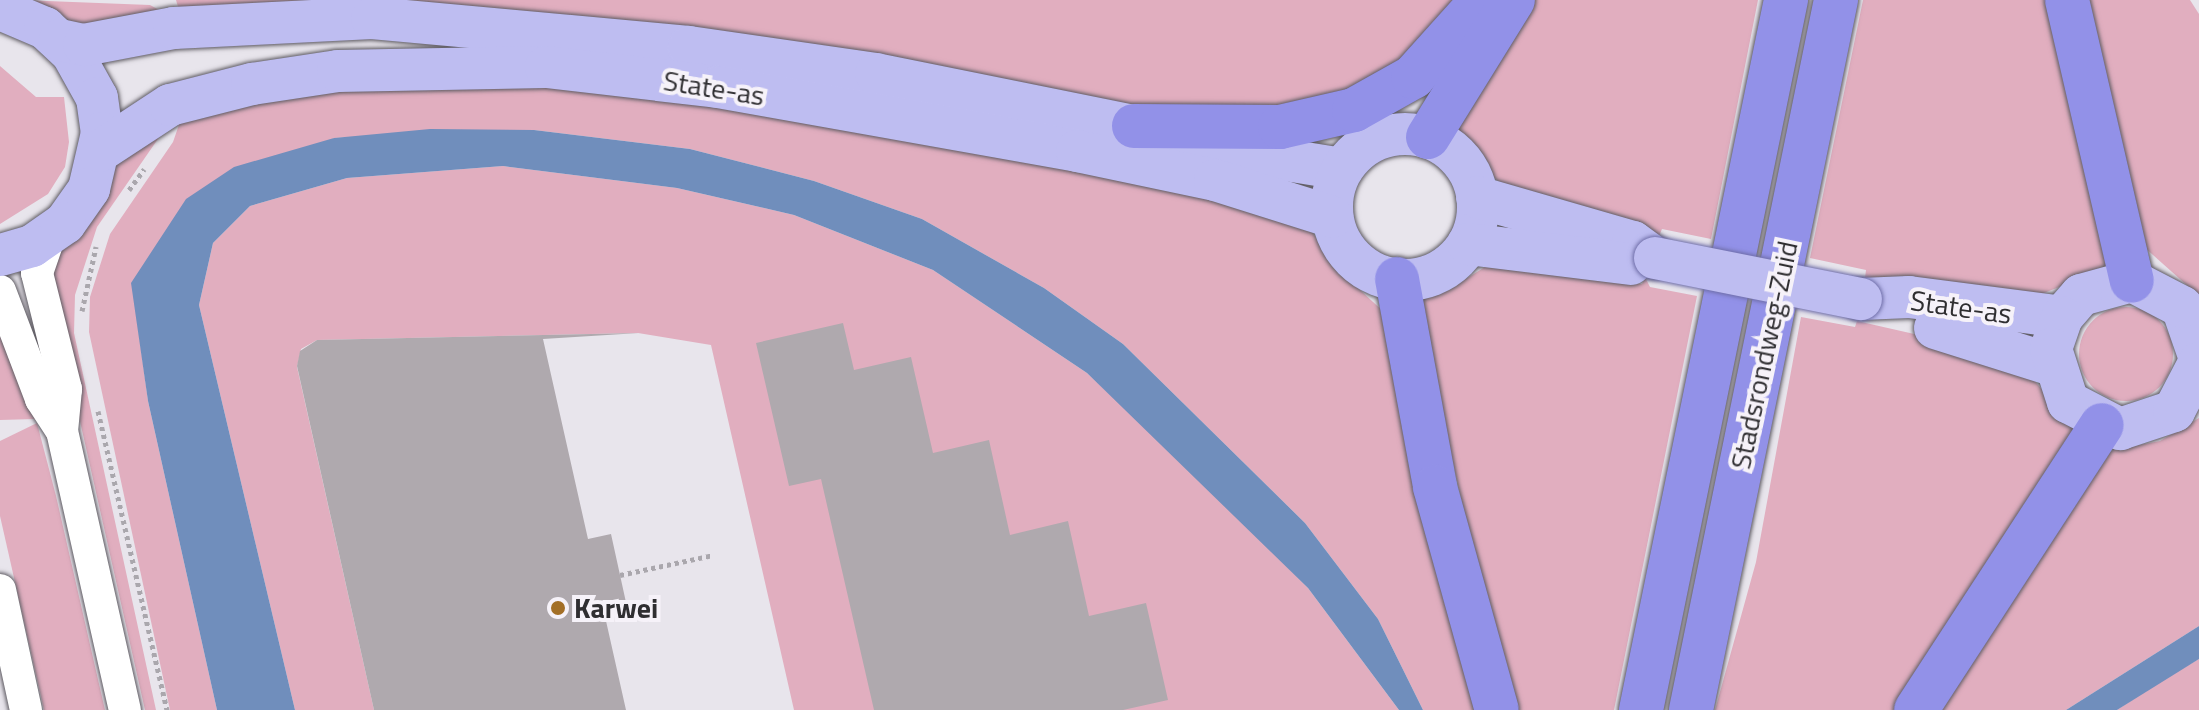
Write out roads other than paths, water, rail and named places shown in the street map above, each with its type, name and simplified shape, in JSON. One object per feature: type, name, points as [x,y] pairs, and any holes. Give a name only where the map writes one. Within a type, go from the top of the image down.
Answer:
[{"type":"highway","points":[[1134,126],[1280,127],[1354,110],[1413,77],[1482,0]]},
{"type":"highway","points":[[1428,137],[1513,0]]},
{"type":"highway","name":"Stadsrondweg-Zuid","points":[[1641,710],[1786,0]]},
{"type":"highway","name":"Stadsrondweg-Zuid","points":[[1691,710],[1836,0]]},
{"type":"highway","points":[[2067,0],[2132,281]]},
{"type":"highway","points":[[1397,279],[1435,487],[1497,710]]},
{"type":"highway","points":[[1916,710],[2102,425]]},
{"type":"main road","points":[[0,9],[71,53],[97,98],[100,151],[89,189],[50,235],[0,255]]},
{"type":"main road","name":"State-as","points":[[0,37],[53,72],[71,53],[84,45],[174,28],[215,30],[372,18],[689,47],[876,74],[1134,126],[1174,142],[1342,169]]},
{"type":"main road","name":"State-as","points":[[100,151],[170,105],[252,84],[338,71],[546,67],[718,87],[1077,151],[1215,180],[1332,217]]},
{"type":"main road","points":[[1428,137],[1466,166],[1477,197],[1468,244],[1444,268],[1397,279],[1361,265],[1332,217],[1342,169],[1379,138],[1428,137]]},
{"type":"main road","name":"State-as","points":[[1477,197],[1633,242],[1655,258]]},
{"type":"main road","name":"State-as","points":[[1468,244],[1630,264],[1655,258],[1861,299],[2052,365]]},
{"type":"main road","points":[[2195,385],[2149,425],[2102,425],[2068,402],[2052,365],[2062,317],[2097,286],[2132,281],[2182,307],[2199,346],[2199,356]]},
{"type":"main road","name":"State-as","points":[[1861,299],[1909,297],[2062,317]]},
{"type":"street","points":[[50,235],[37,273],[66,389],[62,431],[125,710]]},
{"type":"street","points":[[0,291],[41,399],[62,431]]},
{"type":"street","points":[[0,590],[26,710]]},
{"type":"water","points":[[430,129],[534,130],[690,149],[814,181],[922,219],[1044,288],[1123,344],[1305,523],[1378,619],[1423,710],[1399,710],[1308,588],[1087,373],[933,270],[794,215],[677,188],[503,166],[347,178],[250,206],[213,243],[199,305],[295,710],[217,710],[148,401],[131,283],[186,199],[234,167],[334,138]]},
{"type":"water","points":[[2199,626],[2199,659],[2117,710],[2066,710]]},
{"type":"place","name":"Karwei","points":[[558,608]]}]
